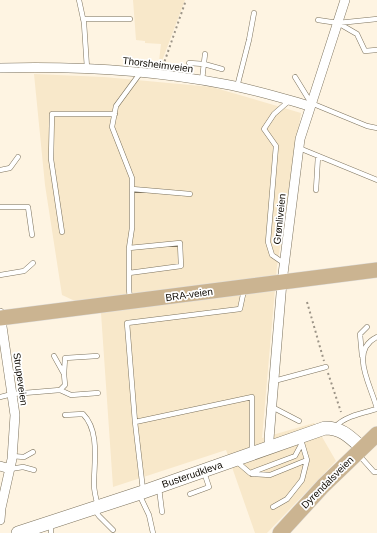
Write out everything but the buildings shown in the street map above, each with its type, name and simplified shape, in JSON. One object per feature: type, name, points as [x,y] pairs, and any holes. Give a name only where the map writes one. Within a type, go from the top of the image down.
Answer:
[{"type":"main road","name":"BRA-veien","points":[[0,316],[131,302],[377,270]]},
{"type":"main road","name":"Dyrendalsveien","points":[[280,533],[323,486],[377,434]]},
{"type":"street","name":"Grønliveien","points":[[270,448],[282,282],[299,148],[311,104],[344,0]]},
{"type":"street","name":"Thorsheimveien","points":[[0,68],[38,67],[114,69],[161,74],[202,80],[311,104]]},
{"type":"street","name":"Strupeveien","points":[[0,316],[14,415],[12,456],[1,508],[0,520]]},
{"type":"street","name":"Busterudkleva","points":[[18,533],[51,527],[96,506],[270,448],[300,440],[325,428],[334,428]]},
{"type":"street","points":[[334,428],[350,437],[360,451]]},
{"type":"street","points":[[0,466],[10,469]]},
{"type":"lane","points":[[79,0],[83,19],[87,68]]},
{"type":"lane","points":[[237,87],[254,13]]},
{"type":"lane","points":[[83,19],[130,19]]},
{"type":"lane","points":[[318,20],[338,22],[377,19]]},
{"type":"lane","points":[[338,22],[357,34],[365,51],[376,50]]},
{"type":"lane","points":[[202,80],[205,54]]},
{"type":"lane","points":[[189,63],[204,64],[222,69]]},
{"type":"lane","points":[[131,302],[129,289],[129,248],[132,228],[132,178],[112,127],[116,106],[141,72]]},
{"type":"lane","points":[[295,77],[311,104],[367,126],[377,128]]},
{"type":"lane","points":[[285,264],[272,255],[268,242],[276,146],[264,129],[274,114],[290,100]]},
{"type":"lane","points":[[62,232],[51,159],[52,114],[115,114]]},
{"type":"lane","points":[[299,148],[377,180]]},
{"type":"lane","points":[[316,190],[318,156]]},
{"type":"lane","points":[[0,170],[10,168],[18,157]]},
{"type":"lane","points":[[132,189],[190,194]]},
{"type":"lane","points":[[0,207],[28,207],[32,234]]},
{"type":"lane","points":[[129,248],[180,243],[181,266],[129,273]]},
{"type":"lane","points":[[0,275],[24,271],[33,263]]},
{"type":"lane","points":[[153,533],[149,515],[141,492],[128,323],[240,309],[244,287]]},
{"type":"lane","points":[[334,428],[346,419],[377,409],[364,372],[362,357],[360,334],[367,327]]},
{"type":"lane","points":[[362,357],[365,349],[372,339],[377,337]]},
{"type":"lane","points":[[54,356],[64,374]]},
{"type":"lane","points":[[60,390],[65,385],[65,358],[97,356]]},
{"type":"lane","points":[[274,381],[326,366]]},
{"type":"lane","points":[[0,397],[12,394],[60,390],[71,395],[98,393]]},
{"type":"lane","points":[[135,422],[252,397],[252,454]]},
{"type":"lane","points":[[272,408],[299,421]]},
{"type":"lane","points":[[65,415],[83,414],[89,420],[95,453],[94,486],[98,516],[113,530]]},
{"type":"lane","points":[[273,507],[287,499],[302,480],[306,460],[300,440]]},
{"type":"lane","points":[[250,473],[295,456],[300,440]]},
{"type":"lane","points":[[360,451],[368,466],[374,472],[377,472]]},
{"type":"lane","points":[[12,456],[24,457],[33,452]]},
{"type":"lane","points":[[234,460],[250,473],[270,475],[306,460]]},
{"type":"lane","points":[[10,469],[23,467],[34,470]]},
{"type":"lane","points":[[190,494],[209,487],[203,470]]},
{"type":"lane","points":[[159,486],[162,512]]},
{"type":"path","points":[[161,74],[186,0]]},
{"type":"path","points":[[307,302],[341,412]]},
{"type":"shaded area","points":[[133,0],[185,0],[162,61],[159,61],[161,44],[145,43],[145,41],[136,40]]},
{"type":"shaded area","points":[[34,74],[104,77],[212,87],[301,113],[277,266],[262,438],[314,423],[336,461],[267,533],[255,533],[226,450],[113,487],[101,313],[62,295],[45,185]]}]
